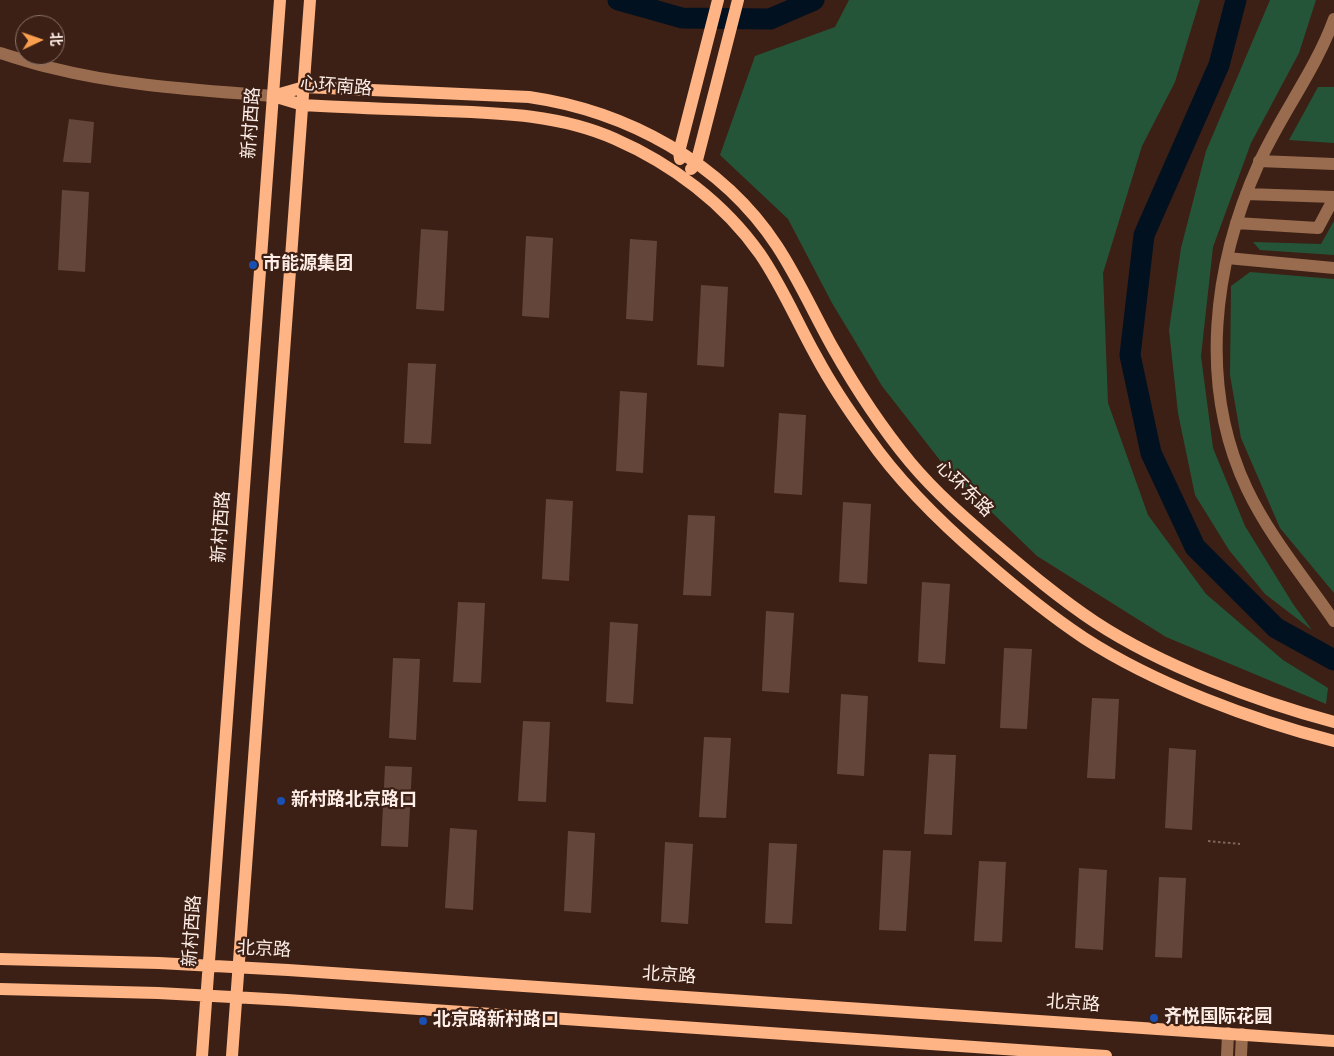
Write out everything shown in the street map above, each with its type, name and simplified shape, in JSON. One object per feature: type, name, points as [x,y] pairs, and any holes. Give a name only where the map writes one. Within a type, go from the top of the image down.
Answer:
[{"type":"main road","name":"新村西路","points":[[202,1056],[280,0]]},
{"type":"main road","points":[[232,1056],[310,0]]},
{"type":"main road","points":[[684,176],[679,152],[718,0]]},
{"type":"main road","points":[[684,176],[696,164],[738,0]]},
{"type":"main road","name":"心环南路","points":[[273,96],[304,87],[498,94],[558,101],[620,120],[653,136],[679,152]]},
{"type":"main road","name":"心环南路","points":[[273,96],[302,105],[497,113],[555,120],[613,138],[684,176]]},
{"type":"main road","name":"心环东路","points":[[679,152],[734,196],[761,224],[793,272],[834,350],[884,427],[910,462],[939,493],[983,534],[1061,599],[1097,623],[1136,645],[1249,695],[1300,713],[1334,722]]},
{"type":"main road","name":"心环东路","points":[[684,176],[741,230],[760,255],[822,366],[868,438],[925,507],[970,548],[1050,614],[1087,640],[1127,662],[1242,713],[1294,731],[1334,742]]},
{"type":"main road","name":"北京路","points":[[0,959],[239,967],[629,991],[1334,1041]]},
{"type":"main road","points":[[0,989],[237,997],[1106,1056]]},
{"type":"street","points":[[1334,19],[1314,65],[1260,162],[1236,223],[1227,258],[1218,318],[1217,365],[1220,407],[1230,446],[1247,488],[1270,531],[1334,621]]},
{"type":"street","points":[[0,53],[52,68],[110,78],[181,88],[273,96]]},
{"type":"street","points":[[1260,162],[1334,164]]},
{"type":"street","points":[[1236,223],[1318,228],[1334,198],[1246,194]]},
{"type":"street","points":[[1227,258],[1334,268]]},
{"type":"street","points":[[1227,1056],[1228,1033]]},
{"type":"street","points":[[1241,1056],[1242,1034]]},
{"type":"path","points":[[1208,841],[1240,844]]},
{"type":"green space","points":[[849,0],[1200,0],[1175,82],[1142,146],[1103,273],[1108,403],[1148,515],[1206,594],[1283,660],[1328,688],[1326,704],[1166,637],[1037,556],[946,468],[882,386],[832,303],[788,219],[720,155],[755,56],[835,27]]},
{"type":"green space","points":[[1270,0],[1316,0],[1299,53],[1251,143],[1213,247],[1201,356],[1213,448],[1245,526],[1293,604],[1312,630],[1265,594],[1229,550],[1195,495],[1178,413],[1169,330],[1181,248],[1206,151]]},
{"type":"green space","points":[[1318,87],[1334,87],[1334,143],[1289,140]]},
{"type":"green space","points":[[1334,221],[1334,255],[1260,250],[1253,242],[1321,244]]},
{"type":"green space","points":[[1250,272],[1334,279],[1334,593],[1280,528],[1241,438],[1230,375],[1231,286]]},
{"type":"building","points":[[69,119],[94,122],[91,163],[63,162]]},
{"type":"building","points":[[62,190],[89,192],[85,272],[58,270]]},
{"type":"building","points":[[421,229],[448,231],[444,311],[416,309]]},
{"type":"building","points":[[526,236],[553,238],[549,318],[522,316]]},
{"type":"building","points":[[630,239],[657,241],[653,321],[626,319]]},
{"type":"building","points":[[701,285],[728,287],[724,367],[697,365]]},
{"type":"building","points":[[408,363],[436,364],[431,444],[404,443]]},
{"type":"building","points":[[620,391],[647,393],[643,473],[616,471]]},
{"type":"building","points":[[779,413],[806,415],[802,495],[774,493]]},
{"type":"building","points":[[546,499],[573,501],[569,581],[542,579]]},
{"type":"building","points":[[843,502],[871,504],[867,584],[839,582]]},
{"type":"building","points":[[688,515],[715,516],[711,596],[683,595]]},
{"type":"building","points":[[922,582],[950,584],[945,664],[918,662]]},
{"type":"building","points":[[458,602],[485,603],[481,683],[453,682]]},
{"type":"building","points":[[766,611],[794,613],[789,693],[762,691]]},
{"type":"building","points":[[610,622],[638,624],[633,704],[606,702]]},
{"type":"building","points":[[1004,648],[1032,649],[1027,729],[1000,728]]},
{"type":"building","points":[[393,658],[420,659],[416,740],[389,738]]},
{"type":"building","points":[[841,694],[868,696],[864,776],[837,774]]},
{"type":"building","points":[[1092,698],[1119,699],[1115,779],[1087,778]]},
{"type":"building","points":[[523,721],[550,722],[546,802],[518,801]]},
{"type":"building","points":[[704,737],[731,738],[726,818],[699,817]]},
{"type":"building","points":[[1169,748],[1196,750],[1192,830],[1165,828]]},
{"type":"building","points":[[929,754],[956,755],[952,835],[924,834]]},
{"type":"building","points":[[385,766],[412,767],[408,847],[381,846]]},
{"type":"building","points":[[450,828],[477,830],[473,910],[445,908]]},
{"type":"building","points":[[568,831],[595,833],[591,913],[564,911]]},
{"type":"building","points":[[665,842],[693,844],[688,924],[661,922]]},
{"type":"building","points":[[769,843],[797,844],[792,924],[765,923]]},
{"type":"building","points":[[883,850],[911,851],[906,931],[879,930]]},
{"type":"building","points":[[979,861],[1006,862],[1002,942],[974,941]]},
{"type":"building","points":[[1079,868],[1107,870],[1103,950],[1075,948]]},
{"type":"building","points":[[1159,877],[1186,878],[1182,958],[1155,957]]},
{"type":"waterway","points":[[618,0],[682,18],[770,19],[814,0]]},
{"type":"waterway","points":[[1236,0],[1219,65],[1144,235],[1130,355],[1151,453],[1195,547],[1276,628],[1334,660]]},
{"type":"place","name":"市能源集团","points":[[253,265]]},
{"type":"place","name":"新村路北京路口","points":[[281,801]]},
{"type":"place","name":"齐悦国际花园","points":[[1154,1018]]},
{"type":"place","name":"北京路新村路口","points":[[423,1021]]}]
